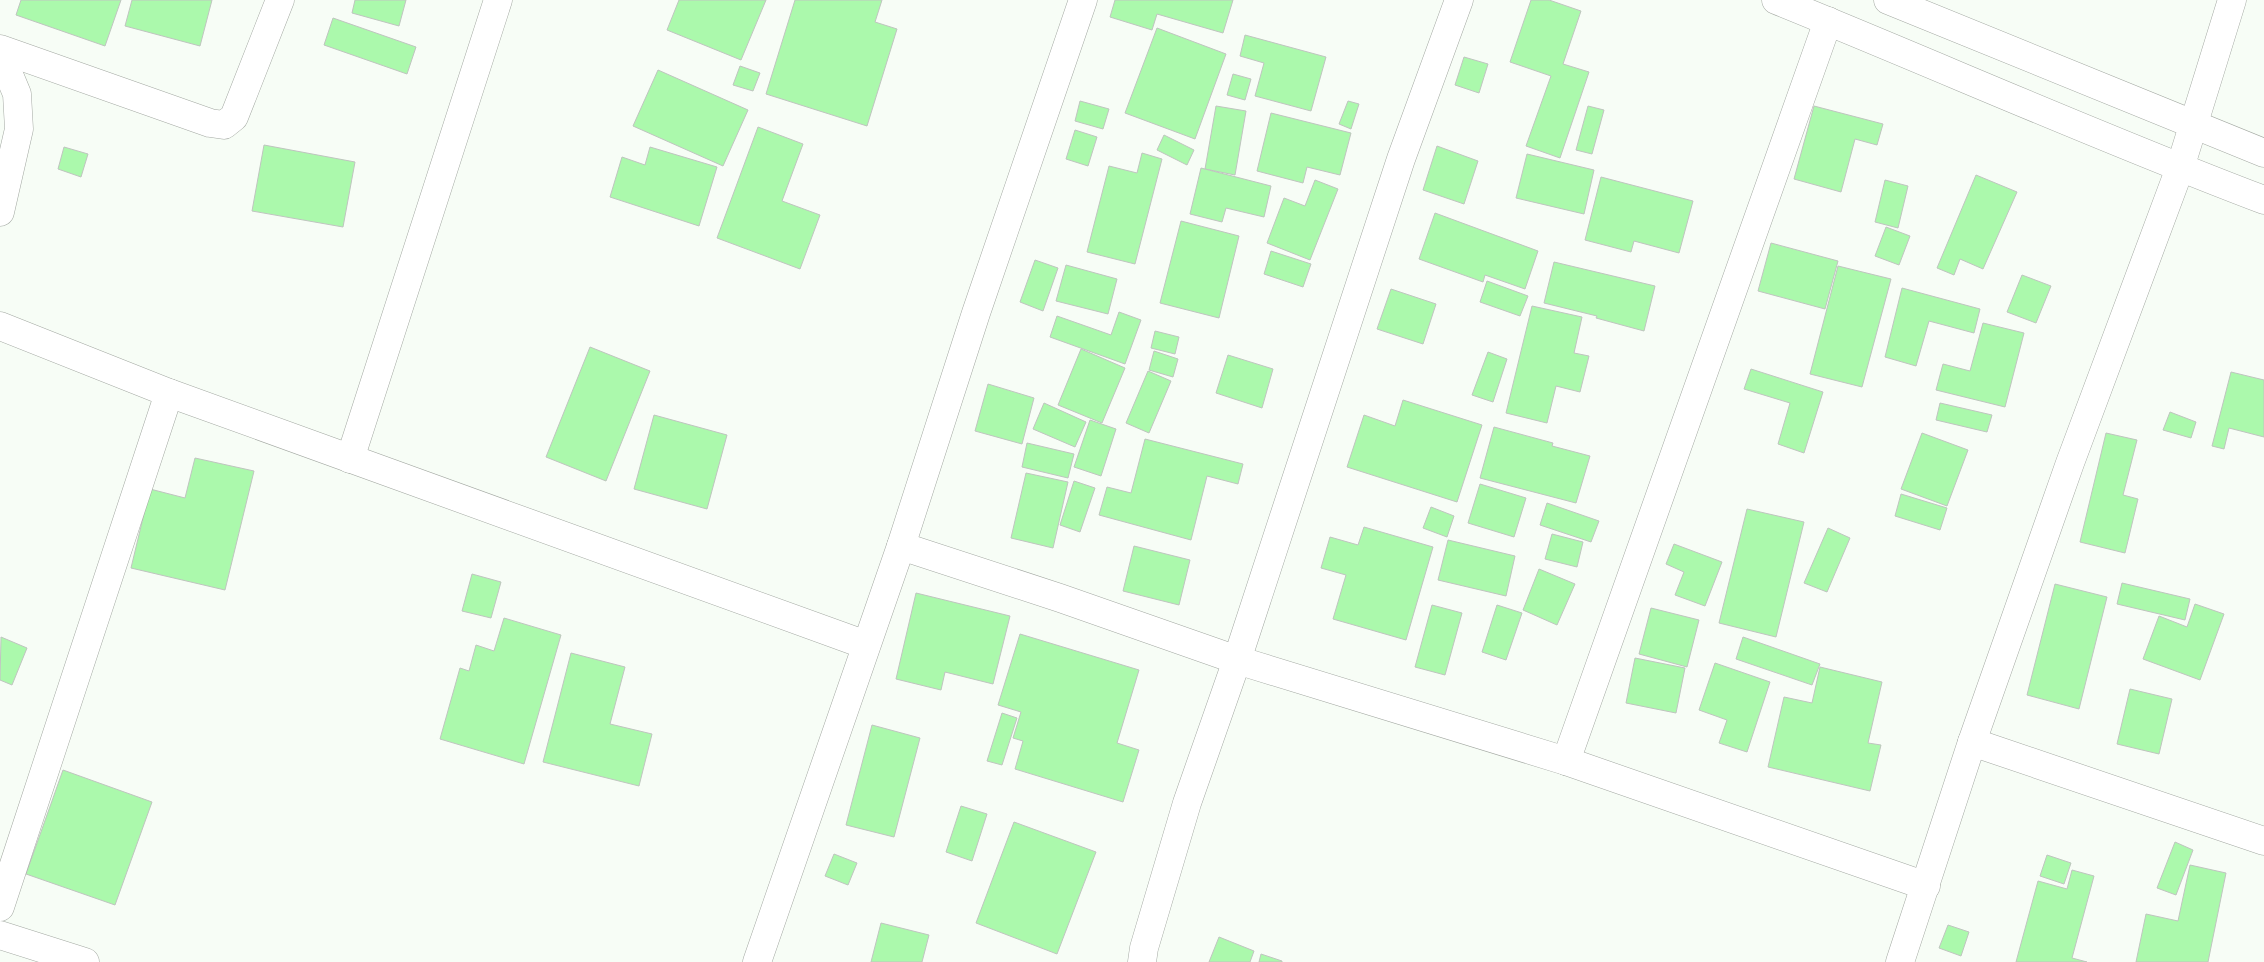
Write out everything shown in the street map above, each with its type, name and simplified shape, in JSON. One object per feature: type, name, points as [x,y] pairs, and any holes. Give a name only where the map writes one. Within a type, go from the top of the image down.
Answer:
[{"type":"street","points":[[0,51],[210,123],[224,125],[234,117],[280,0]]},
{"type":"street","points":[[350,459],[498,0]]},
{"type":"street","points":[[757,962],[901,546],[976,313],[1083,0]]},
{"type":"street","points":[[1142,962],[1144,948],[1187,803],[1237,660],[1401,159],[1459,0]]},
{"type":"street","points":[[1776,0],[2180,168],[2264,200]]},
{"type":"street","points":[[1888,0],[2264,153]]},
{"type":"street","points":[[1900,962],[1972,742],[2070,464],[2180,168],[2232,0]]},
{"type":"street","points":[[1566,761],[1828,21]]},
{"type":"street","points":[[0,51],[17,94],[19,129],[0,212]]},
{"type":"street","points":[[0,326],[169,393],[866,645]]},
{"type":"street","points":[[0,907],[169,393]]},
{"type":"street","points":[[901,546],[1060,598],[1237,660],[1566,761],[1926,886]]},
{"type":"street","points":[[1972,742],[2264,840]]},
{"type":"street","points":[[0,935],[84,962]]},
{"type":"building","points":[[21,0],[121,0],[105,46],[16,15]]},
{"type":"building","points":[[132,0],[212,0],[200,46],[125,26]]},
{"type":"building","points":[[355,0],[406,0],[399,26],[352,13]]},
{"type":"building","points":[[679,0],[766,0],[741,60],[667,30]]},
{"type":"building","points":[[795,0],[882,0],[875,22],[897,29],[867,126],[766,94]]},
{"type":"building","points":[[1115,0],[1233,0],[1223,33],[1157,14],[1152,30],[1110,17]]},
{"type":"building","points":[[1531,0],[1549,0],[1581,11],[1563,64],[1589,72],[1560,158],[1526,146],[1551,76],[1510,62]]},
{"type":"building","points":[[333,18],[416,47],[407,74],[324,45]]},
{"type":"building","points":[[1157,28],[1226,54],[1195,139],[1125,113]]},
{"type":"building","points":[[1245,35],[1326,57],[1311,111],[1255,96],[1264,63],[1240,56]]},
{"type":"building","points":[[1464,57],[1488,64],[1479,93],[1455,85]]},
{"type":"building","points":[[740,66],[760,73],[753,91],[733,85]]},
{"type":"building","points":[[658,70],[748,110],[723,166],[633,126]]},
{"type":"building","points":[[1233,74],[1251,79],[1245,100],[1227,95]]},
{"type":"building","points":[[1080,101],[1109,109],[1103,129],[1075,121]]},
{"type":"building","points":[[1348,101],[1359,104],[1351,129],[1339,124]]},
{"type":"building","points":[[1216,106],[1246,111],[1235,175],[1205,169]]},
{"type":"building","points":[[1588,106],[1604,110],[1592,154],[1576,150]]},
{"type":"building","points":[[1814,106],[1883,124],[1877,145],[1855,139],[1841,192],[1794,179]]},
{"type":"building","points":[[1271,113],[1351,133],[1340,175],[1307,167],[1303,183],[1257,171]]},
{"type":"building","points":[[758,127],[803,144],[782,201],[820,215],[800,269],[717,238]]},
{"type":"building","points":[[1075,130],[1097,137],[1088,166],[1066,159]]},
{"type":"building","points":[[1164,135],[1194,150],[1187,165],[1157,150]]},
{"type":"building","points":[[264,145],[355,162],[343,227],[252,211]]},
{"type":"building","points":[[1437,146],[1478,161],[1464,204],[1423,190]]},
{"type":"building","points":[[64,147],[88,154],[81,177],[58,169]]},
{"type":"building","points":[[650,147],[717,167],[699,226],[610,197],[622,157],[645,165]]},
{"type":"building","points":[[1142,153],[1162,159],[1135,264],[1087,252],[1109,166],[1137,173]]},
{"type":"building","points":[[1527,154],[1594,170],[1584,214],[1516,198]]},
{"type":"building","points":[[1201,168],[1271,186],[1264,217],[1226,208],[1222,222],[1190,214]]},
{"type":"building","points":[[1976,175],[2017,192],[1983,269],[1960,259],[1954,275],[1937,268]]},
{"type":"building","points":[[1601,177],[1693,201],[1679,253],[1634,241],[1631,252],[1585,240]]},
{"type":"building","points":[[1315,180],[1338,189],[1310,260],[1267,243],[1284,198],[1305,206]]},
{"type":"building","points":[[1885,180],[1908,186],[1898,228],[1875,222]]},
{"type":"building","points":[[1435,213],[1538,251],[1525,289],[1485,275],[1483,282],[1419,259]]},
{"type":"building","points":[[1181,221],[1239,236],[1219,318],[1160,303]]},
{"type":"building","points":[[1886,227],[1910,236],[1899,265],[1875,256]]},
{"type":"building","points":[[1771,243],[1838,261],[1825,309],[1758,291]]},
{"type":"building","points":[[1271,251],[1311,264],[1303,287],[1264,274]]},
{"type":"building","points":[[1035,260],[1058,268],[1043,311],[1020,302]]},
{"type":"building","points":[[1554,262],[1655,286],[1644,331],[1596,318],[1597,316],[1544,303]]},
{"type":"building","points":[[1066,265],[1117,279],[1108,314],[1056,301]]},
{"type":"building","points":[[1838,266],[1891,279],[1862,387],[1810,374]]},
{"type":"building","points":[[2022,275],[2051,286],[2036,323],[2007,312]]},
{"type":"building","points":[[1487,281],[1528,296],[1520,316],[1480,302]]},
{"type":"building","points":[[1902,288],[1980,309],[1974,333],[1929,321],[1916,366],[1885,357]]},
{"type":"building","points":[[1391,289],[1436,304],[1423,344],[1377,329]]},
{"type":"building","points":[[1532,306],[1582,317],[1574,353],[1589,356],[1580,392],[1556,386],[1547,423],[1506,413]]},
{"type":"building","points":[[1119,312],[1141,320],[1125,364],[1050,337],[1057,316],[1111,335]]},
{"type":"building","points":[[1983,323],[2024,333],[2005,407],[1936,390],[1943,364],[1970,371]]},
{"type":"building","points":[[1155,331],[1179,337],[1175,354],[1151,348]]},
{"type":"building","points":[[590,347],[650,371],[606,481],[546,457]]},
{"type":"building","points":[[1081,349],[1125,368],[1102,423],[1058,405]]},
{"type":"building","points":[[1154,351],[1178,359],[1173,377],[1149,370]]},
{"type":"building","points":[[1488,352],[1507,359],[1493,402],[1472,395]]},
{"type":"building","points":[[1228,355],[1273,369],[1262,408],[1216,393]]},
{"type":"building","points":[[1751,369],[1823,392],[1804,453],[1778,444],[1790,403],[1744,389]]},
{"type":"building","points":[[1148,371],[1171,381],[1149,433],[1126,423]]},
{"type":"building","points":[[2231,372],[2264,380],[2264,437],[2229,428],[2224,449],[2212,446]]},
{"type":"building","points":[[988,384],[1034,398],[1022,444],[975,431]]},
{"type":"building","points":[[1403,400],[1482,425],[1457,502],[1347,467],[1364,415],[1395,426]]},
{"type":"building","points":[[1044,403],[1086,422],[1075,447],[1033,429]]},
{"type":"building","points":[[1940,403],[1992,415],[1987,432],[1936,420]]},
{"type":"building","points":[[2170,412],[2196,422],[2191,438],[2163,430]]},
{"type":"building","points":[[654,415],[727,435],[707,509],[634,489]]},
{"type":"building","points":[[1090,420],[1116,429],[1101,476],[1074,467]]},
{"type":"building","points":[[1494,427],[1553,443],[1552,446],[1590,456],[1576,503],[1480,478]]},
{"type":"building","points":[[1922,433],[1968,450],[1947,506],[1901,489]]},
{"type":"building","points":[[2106,433],[2137,440],[2123,495],[2138,499],[2125,553],[2080,542]]},
{"type":"building","points":[[1145,439],[1243,464],[1238,484],[1207,476],[1191,540],[1099,515],[1107,487],[1131,493]]},
{"type":"building","points":[[1027,443],[1074,454],[1068,478],[1022,467]]},
{"type":"building","points":[[195,458],[254,471],[225,590],[131,568],[150,489],[185,498]]},
{"type":"building","points":[[1026,473],[1068,482],[1053,548],[1011,538]]},
{"type":"building","points":[[1074,481],[1095,488],[1080,532],[1060,525]]},
{"type":"building","points":[[1480,484],[1526,498],[1514,537],[1468,523]]},
{"type":"building","points":[[1901,494],[1947,508],[1940,530],[1895,516]]},
{"type":"building","points":[[1547,503],[1599,521],[1591,542],[1540,525]]},
{"type":"building","points":[[1431,507],[1454,516],[1447,537],[1423,528]]},
{"type":"building","points":[[1747,509],[1804,522],[1776,637],[1719,623]]},
{"type":"building","points":[[1364,527],[1433,547],[1406,640],[1333,619],[1346,575],[1321,568],[1330,537],[1358,545]]},
{"type":"building","points":[[1828,528],[1850,538],[1827,592],[1804,583]]},
{"type":"building","points":[[1552,534],[1583,542],[1577,567],[1545,559]]},
{"type":"building","points":[[1448,540],[1515,556],[1506,596],[1438,580]]},
{"type":"building","points":[[1674,544],[1722,562],[1705,606],[1675,595],[1684,572],[1666,564]]},
{"type":"building","points":[[1134,546],[1190,560],[1179,605],[1123,591]]},
{"type":"building","points":[[1539,569],[1575,584],[1557,625],[1523,610]]},
{"type":"building","points":[[472,574],[501,582],[491,618],[462,611]]},
{"type":"building","points":[[2122,583],[2190,599],[2185,620],[2117,604]]},
{"type":"building","points":[[2055,584],[2107,597],[2079,709],[2027,695]]},
{"type":"building","points":[[916,593],[1010,616],[993,684],[945,672],[941,690],[896,679]]},
{"type":"building","points":[[2195,604],[2224,614],[2200,680],[2143,659],[2159,616],[2187,627]]},
{"type":"building","points":[[1432,605],[1462,613],[1445,675],[1415,667]]},
{"type":"building","points":[[1497,605],[1522,613],[1506,660],[1482,652]]},
{"type":"building","points":[[1651,608],[1699,620],[1687,667],[1639,654]]},
{"type":"building","points":[[504,618],[561,635],[524,764],[440,739],[460,668],[469,671],[476,645],[494,651]]},
{"type":"building","points":[[1020,634],[1139,670],[1117,743],[1139,750],[1123,802],[1015,769],[1023,741],[1013,738],[1021,712],[998,705]]},
{"type":"building","points":[[1,637],[27,648],[12,685],[0,680]]},
{"type":"building","points":[[1743,637],[1820,664],[1812,685],[1736,659]]},
{"type":"building","points":[[571,653],[625,667],[610,724],[652,734],[639,786],[543,762]]},
{"type":"building","points":[[1635,658],[1685,668],[1676,713],[1626,703]]},
{"type":"building","points":[[1715,663],[1770,682],[1747,752],[1719,743],[1727,720],[1699,710]]},
{"type":"building","points":[[1820,667],[1882,682],[1868,743],[1881,745],[1870,791],[1768,767],[1784,697],[1812,703]]},
{"type":"building","points":[[2130,689],[2172,699],[2159,754],[2117,744]]},
{"type":"building","points":[[1002,713],[1017,718],[1002,765],[987,761]]},
{"type":"building","points":[[872,725],[920,738],[894,837],[846,825]]},
{"type":"building","points":[[63,770],[152,802],[115,905],[26,874]]},
{"type":"building","points":[[961,806],[987,814],[972,861],[946,852]]},
{"type":"building","points":[[1014,822],[1096,852],[1057,954],[976,923]]},
{"type":"building","points":[[2175,842],[2193,850],[2176,895],[2157,888]]},
{"type":"building","points":[[834,854],[857,863],[848,885],[825,876]]},
{"type":"building","points":[[2047,855],[2071,863],[2064,884],[2040,876]]},
{"type":"building","points":[[2190,865],[2226,873],[2208,962],[2136,962],[2146,914],[2178,921]]},
{"type":"building","points":[[2072,870],[2094,876],[2072,958],[2087,962],[2016,962],[2038,881],[2067,889]]},
{"type":"building","points":[[881,923],[929,935],[922,962],[871,962]]},
{"type":"building","points":[[1948,925],[1969,932],[1961,956],[1939,948]]},
{"type":"building","points":[[1219,937],[1254,951],[1250,962],[1209,962]]},
{"type":"building","points":[[1261,954],[1282,961],[1282,962],[1259,962]]}]
